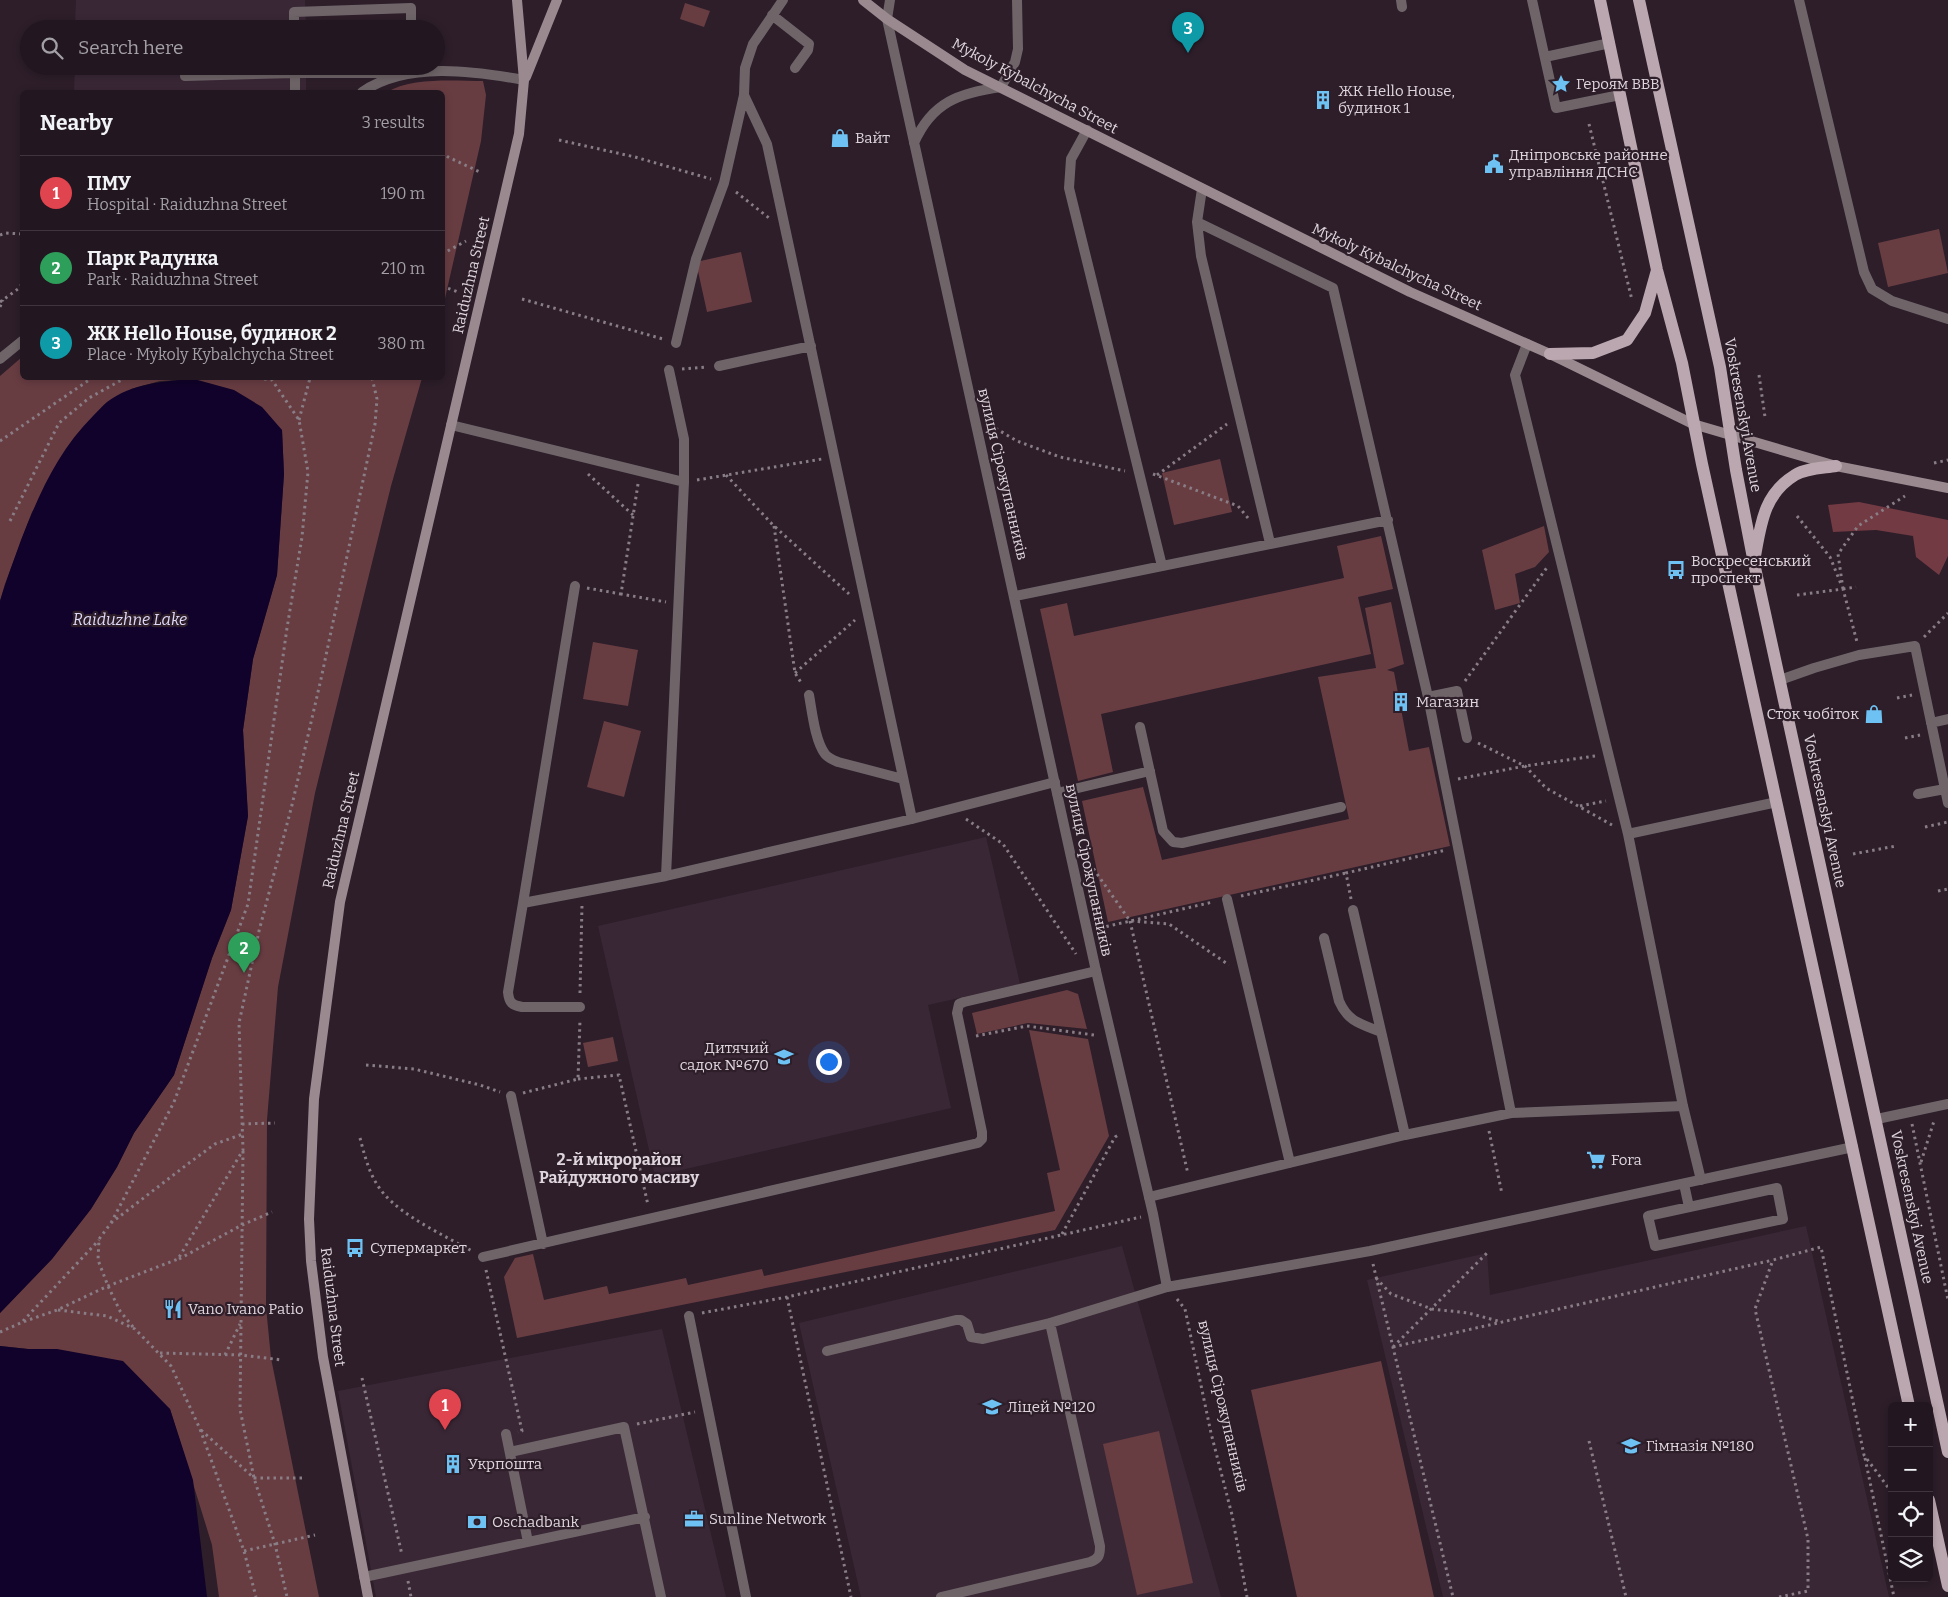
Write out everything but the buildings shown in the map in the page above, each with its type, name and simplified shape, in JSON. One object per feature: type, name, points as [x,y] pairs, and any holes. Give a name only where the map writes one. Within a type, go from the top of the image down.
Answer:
[{"type":"main road","points":[[1600,0],[1658,270],[1682,362],[1693,424],[1908,1402]]},
{"type":"main road","name":"Voskresenskyi Avenue","points":[[1639,0],[1720,367],[1730,434],[1754,563],[1877,1119],[1947,1447]]},
{"type":"main road","points":[[1550,354],[1593,353],[1627,340],[1646,313],[1658,270]]},
{"type":"main road","points":[[1754,563],[1761,523],[1768,502],[1778,489],[1796,474],[1836,466]]},
{"type":"main road","points":[[1933,1518],[1948,1586]]},
{"type":"street","name":"Raiduzhna Street","points":[[368,1597],[323,1357],[311,1261],[308,1219],[314,1100],[340,902],[519,134],[524,80],[517,0]]},
{"type":"street","name":"Raiduzhna Street","points":[[524,80],[557,0]]},
{"type":"street","name":"Mykoly Kybalchycha Street","points":[[863,0],[888,19],[965,70],[1410,292],[1550,354],[1693,424],[1836,466],[1948,488]]},
{"type":"street","name":"вулиця Сірожупанників","points":[[890,0],[888,19],[914,144],[1096,971],[1153,1214],[1168,1287]]},
{"type":"street","points":[[914,144],[921,128],[931,116],[953,98],[967,93],[1001,87],[1015,62],[1018,49],[1017,0]]},
{"type":"street","points":[[1532,0],[1556,108],[1620,95]]},
{"type":"street","points":[[1799,0],[1864,272],[1872,288],[1892,302],[1948,318]]},
{"type":"street","points":[[676,343],[696,259],[724,183],[744,95],[745,68],[753,44],[781,1]]},
{"type":"street","points":[[294,20],[294,12],[411,8],[411,20]]},
{"type":"street","points":[[772,15],[808,44],[808,50],[795,68]]},
{"type":"street","points":[[1545,57],[1610,43]]},
{"type":"street","points":[[445,71],[482,73],[524,80]]},
{"type":"street","points":[[185,76],[203,75]]},
{"type":"street","points":[[295,75],[295,90]]},
{"type":"street","points":[[366,90],[397,75]]},
{"type":"street","points":[[744,95],[767,144],[912,819]]},
{"type":"street","points":[[1087,130],[1071,159],[1069,188],[1162,566]]},
{"type":"street","points":[[1202,189],[1197,222],[1201,256],[1270,543]]},
{"type":"street","points":[[1197,222],[1333,288],[1428,697],[1511,1113]]},
{"type":"street","points":[[0,359],[20,343]]},
{"type":"street","points":[[1527,344],[1515,375],[1628,834],[1683,1106],[1701,1180]]},
{"type":"street","points":[[719,366],[811,346]]},
{"type":"street","points":[[666,876],[684,482],[684,439],[669,370]]},
{"type":"street","points":[[451,425],[684,482]]},
{"type":"street","points":[[1015,596],[1388,520]]},
{"type":"street","points":[[575,586],[508,992],[509,1001],[513,1005],[522,1007],[580,1007]]},
{"type":"street","points":[[1780,680],[1814,668],[1859,656],[1915,646],[1948,804]]},
{"type":"street","points":[[1428,697],[1457,691],[1467,738]]},
{"type":"street","points":[[809,695],[819,742],[823,752],[829,758],[903,779]]},
{"type":"street","points":[[1931,723],[1948,719]]},
{"type":"street","points":[[1140,727],[1163,831],[1173,842],[1182,843],[1340,807]]},
{"type":"street","points":[[1058,793],[1150,771]]},
{"type":"street","points":[[523,903],[666,876],[912,819],[1055,782]]},
{"type":"street","points":[[1918,794],[1945,789]]},
{"type":"street","points":[[1628,834],[1777,802]]},
{"type":"street","points":[[1227,899],[1290,1163]]},
{"type":"street","points":[[1353,910],[1405,1135]]},
{"type":"street","points":[[1324,938],[1342,1009],[1348,1017],[1356,1022],[1382,1032]]},
{"type":"street","points":[[482,1257],[978,1143],[982,1139],[982,1132],[957,1013],[959,1004],[1096,971]]},
{"type":"street","points":[[512,1096],[543,1244]]},
{"type":"street","points":[[1877,1119],[1910,1114],[1943,1105]]},
{"type":"street","points":[[1149,1197],[1405,1135],[1511,1113],[1683,1106]]},
{"type":"street","points":[[827,1351],[956,1320],[964,1322],[971,1337],[976,1339],[1050,1323],[1168,1287],[1370,1251],[1853,1147]]},
{"type":"street","points":[[1684,1184],[1689,1207]]},
{"type":"street","points":[[1777,1188],[1783,1219],[1655,1246],[1648,1216],[1689,1207],[1777,1188]]},
{"type":"street","points":[[689,1316],[746,1597]]},
{"type":"street","points":[[941,1597],[1090,1562],[1096,1560],[1100,1554],[1100,1546],[1050,1323]]},
{"type":"street","points":[[510,1452],[624,1427],[661,1597]]},
{"type":"street","points":[[506,1434],[528,1542]]},
{"type":"street","points":[[364,1577],[644,1517]]},
{"type":"path","points":[[1590,124],[1632,300]]},
{"type":"path","points":[[559,140],[635,157],[724,183],[786,231]]},
{"type":"path","points":[[445,154],[482,173]]},
{"type":"path","points":[[0,235],[5,233],[20,234]]},
{"type":"path","points":[[445,252],[466,241]]},
{"type":"path","points":[[0,307],[2,301],[20,286]]},
{"type":"path","points":[[445,287],[458,292]]},
{"type":"path","points":[[522,299],[676,343]]},
{"type":"path","points":[[669,370],[719,366]]},
{"type":"path","points":[[1759,375],[1765,417]]},
{"type":"path","points":[[0,441],[87,380]]},
{"type":"path","points":[[10,521],[59,423],[88,398],[121,380]]},
{"type":"path","points":[[23,1322],[99,1240],[111,1223],[174,1102],[248,904],[287,628],[302,537],[308,472],[299,420],[272,380]]},
{"type":"path","points":[[299,420],[309,380]]},
{"type":"path","points":[[287,1597],[275,1544],[254,1478],[240,1409],[243,1134],[239,1023],[259,931],[292,805],[375,424],[377,399],[372,380]]},
{"type":"path","points":[[1142,486],[1240,415]]},
{"type":"path","points":[[684,482],[834,457]]},
{"type":"path","points":[[1934,463],[1948,460]]},
{"type":"path","points":[[586,472],[634,515]]},
{"type":"path","points":[[621,594],[640,472]]},
{"type":"path","points":[[726,476],[773,525],[866,610],[795,673]]},
{"type":"path","points":[[1859,656],[1843,589],[1838,554],[1858,526],[1905,496]]},
{"type":"path","points":[[1797,516],[1830,557],[1843,589]]},
{"type":"path","points":[[773,525],[795,673],[809,695]]},
{"type":"path","points":[[1457,691],[1558,552]]},
{"type":"path","points":[[575,586],[678,604]]},
{"type":"path","points":[[1797,595],[1856,586]]},
{"type":"path","points":[[1915,646],[1948,613]]},
{"type":"path","points":[[1467,738],[1525,766],[1546,788],[1628,834]]},
{"type":"path","points":[[1445,781],[1525,766],[1608,754]]},
{"type":"path","points":[[1579,806],[1619,798]]},
{"type":"path","points":[[953,809],[1003,844],[1076,954]]},
{"type":"path","points":[[1925,827],[1948,822]]},
{"type":"path","points":[[1853,854],[1896,846]]},
{"type":"path","points":[[1353,910],[1346,873],[1458,847]]},
{"type":"path","points":[[1084,854],[1130,921],[1191,1187]]},
{"type":"path","points":[[1938,890],[1948,888]]},
{"type":"path","points":[[578,1079],[583,892]]},
{"type":"path","points":[[1130,921],[1169,924],[1245,977]]},
{"type":"path","points":[[962,1039],[1027,1026],[1094,1035]]},
{"type":"path","points":[[366,1065],[414,1069],[480,1085],[512,1096],[578,1079],[619,1075],[651,1219]]},
{"type":"path","points":[[1921,1163],[1943,1105]]},
{"type":"path","points":[[1910,1114],[1948,1300]]},
{"type":"path","points":[[1486,1118],[1502,1194]]},
{"type":"path","points":[[242,1124],[275,1123]]},
{"type":"path","points":[[1062,1235],[1116,1137],[1132,1125]]},
{"type":"path","points":[[111,1223],[215,1144],[243,1134]]},
{"type":"path","points":[[360,1138],[367,1166],[384,1194],[414,1218],[482,1257],[522,1431],[506,1434]]},
{"type":"path","points":[[178,1259],[243,1150]]},
{"type":"path","points":[[0,1332],[57,1310],[108,1286],[178,1259],[242,1225],[272,1212]]},
{"type":"path","points":[[689,1316],[787,1297],[1153,1214]]},
{"type":"path","points":[[99,1240],[98,1260],[120,1311],[135,1330],[160,1353],[178,1378],[200,1429],[244,1551],[256,1597]]},
{"type":"path","points":[[1393,1347],[1773,1260],[1821,1247],[1894,1597]]},
{"type":"path","points":[[1370,1251],[1453,1597]]},
{"type":"path","points":[[1393,1347],[1488,1253]]},
{"type":"path","points":[[1773,1260],[1755,1309],[1808,1539],[1808,1591],[1779,1597]]},
{"type":"path","points":[[1376,1278],[1391,1294],[1432,1309],[1468,1313],[1502,1322]]},
{"type":"path","name":"вулиця Сірожупанників","points":[[1168,1287],[1185,1309],[1211,1433],[1232,1515],[1246,1597]]},
{"type":"path","points":[[787,1297],[851,1597]]},
{"type":"path","points":[[57,1310],[107,1316],[135,1330]]},
{"type":"path","points":[[225,1355],[241,1322]]},
{"type":"path","points":[[160,1353],[241,1355],[282,1360]]},
{"type":"path","points":[[362,1378],[411,1597]]},
{"type":"path","points":[[624,1427],[708,1409]]},
{"type":"path","points":[[200,1429],[254,1478],[305,1478]]},
{"type":"path","points":[[1589,1442],[1626,1597]]},
{"type":"path","points":[[1864,1455],[1888,1487]]},
{"type":"path","points":[[244,1551],[315,1535]]},
{"type":"shaded area","points":[[76,0],[305,0],[306,20],[75,20]]},
{"type":"shaded area","points":[[685,3],[710,11],[704,27],[680,19]]},
{"type":"shaded area","points":[[75,75],[306,75],[306,90],[74,90]]},
{"type":"shaded area","points":[[483,81],[486,95],[481,141],[445,298],[445,90],[391,90],[421,82]]},
{"type":"shaded area","points":[[1939,229],[1948,273],[1888,287],[1878,243]]},
{"type":"shaded area","points":[[741,252],[752,302],[707,312],[696,262]]},
{"type":"shaded area","points":[[20,359],[20,380],[177,380],[160,381],[131,389],[32,512],[0,601],[0,376]]},
{"type":"shaded area","points":[[196,380],[421,380],[391,486],[315,793],[278,987],[267,1120],[266,1307],[271,1358],[319,1597],[219,1597],[212,1545],[170,1409],[28,1349],[0,1346],[0,1313],[52,1259],[91,1209],[117,1167],[134,1133],[174,1075],[212,958],[231,910],[248,816],[243,730],[253,659],[277,575],[284,474],[282,430]]},
{"type":"shaded area","points":[[1220,459],[1232,512],[1174,525],[1162,473]]},
{"type":"shaded area","points":[[1859,502],[1948,520],[1948,556],[1939,575],[1916,557],[1913,536],[1876,530],[1833,532],[1828,505]]},
{"type":"shaded area","points":[[1544,526],[1549,552],[1535,567],[1515,574],[1520,603],[1495,610],[1482,550]]},
{"type":"shaded area","points":[[1381,536],[1393,589],[1358,597],[1371,654],[1101,714],[1113,772],[1078,781],[1040,609],[1067,603],[1074,636],[1344,578],[1337,546]]},
{"type":"shaded area","points":[[1391,602],[1404,664],[1387,670],[1394,672],[1409,751],[1429,747],[1450,846],[1108,922],[1082,801],[1143,787],[1162,860],[1349,819],[1318,677],[1376,668],[1365,608]]},
{"type":"shaded area","points":[[593,642],[638,650],[628,706],[583,699]]},
{"type":"shaded area","points":[[604,721],[641,731],[624,797],[587,787]]},
{"type":"shaded area","name":"Дитячий садок №670","points":[[986,837],[1020,984],[928,1005],[951,1108],[655,1176],[598,926]]},
{"type":"shaded area","points":[[1067,990],[1078,994],[1087,1029],[1028,1023],[977,1034],[972,1013]]},
{"type":"shaded area","points":[[1029,1030],[1088,1039],[1109,1136],[1055,1230],[517,1338],[504,1277],[515,1258],[533,1254],[544,1300],[607,1286],[609,1294],[686,1278],[688,1285],[762,1269],[764,1276],[1055,1211],[1047,1173],[1060,1170]]},
{"type":"shaded area","points":[[613,1037],[618,1061],[588,1067],[583,1043]]},
{"type":"shaded area","name":"Гімназія №180","points":[[1806,1226],[1889,1597],[1443,1597],[1367,1280],[1487,1253],[1490,1295]]},
{"type":"shaded area","name":"Ліцей №120","points":[[1122,1246],[1221,1597],[861,1597],[799,1323]]},
{"type":"shaded area","points":[[662,1329],[726,1597],[376,1597],[338,1391]]},
{"type":"shaded area","points":[[1381,1361],[1434,1597],[1297,1597],[1251,1390]]},
{"type":"shaded area","points":[[1159,1431],[1193,1583],[1137,1595],[1103,1444]]},
{"type":"water","name":"Raiduzhne Lake","points":[[198,380],[234,390],[262,407],[282,430],[284,474],[277,575],[253,659],[243,730],[248,816],[231,910],[212,958],[174,1075],[134,1133],[117,1167],[91,1209],[52,1259],[0,1313],[0,601],[21,540],[42,490],[70,444],[81,429],[107,402],[127,391],[160,382]]},
{"type":"water","points":[[0,1346],[28,1349],[57,1349],[123,1361],[170,1409],[193,1480],[207,1597],[0,1597]]},
{"type":"place","name":"ЖК Hello House, будинок 2","points":[[1188,53]]},
{"type":"place","name":"Героям ВВВ","points":[[1561,84]]},
{"type":"place","name":"ЖК Hello House, будинок 1","points":[[1323,100]]},
{"type":"place","name":"Вайт","points":[[840,138]]},
{"type":"place","name":"Дніпровське районне управління ДСНС","points":[[1494,164]]},
{"type":"place","name":"Воскресенський проспект","points":[[1676,570]]},
{"type":"place","name":"Магазин","points":[[1401,702]]},
{"type":"place","name":"Сток чобіток","points":[[1874,714]]},
{"type":"place","name":"Парк Радунка","points":[[244,973]]},
{"type":"place","name":"Дитячий садок №670","points":[[784,1057]]},
{"type":"place","name":"Fora","points":[[1596,1160]]},
{"type":"place","name":"Супермаркет","points":[[355,1248]]},
{"type":"place","name":"Vano Ivano Patio","points":[[173,1309]]},
{"type":"place","name":"Ліцей №120","points":[[992,1407]]},
{"type":"place","name":"ПМУ","points":[[445,1430]]},
{"type":"place","name":"Гімназія №180","points":[[1631,1446]]},
{"type":"place","name":"Укрпошта","points":[[453,1464]]},
{"type":"place","name":"Sunline Network","points":[[694,1519]]},
{"type":"place","name":"Oschadbank","points":[[477,1522]]},
{"type":"district","name":"2-й мікрорайон Райдужного масиву","points":[[619,1168]]}]
